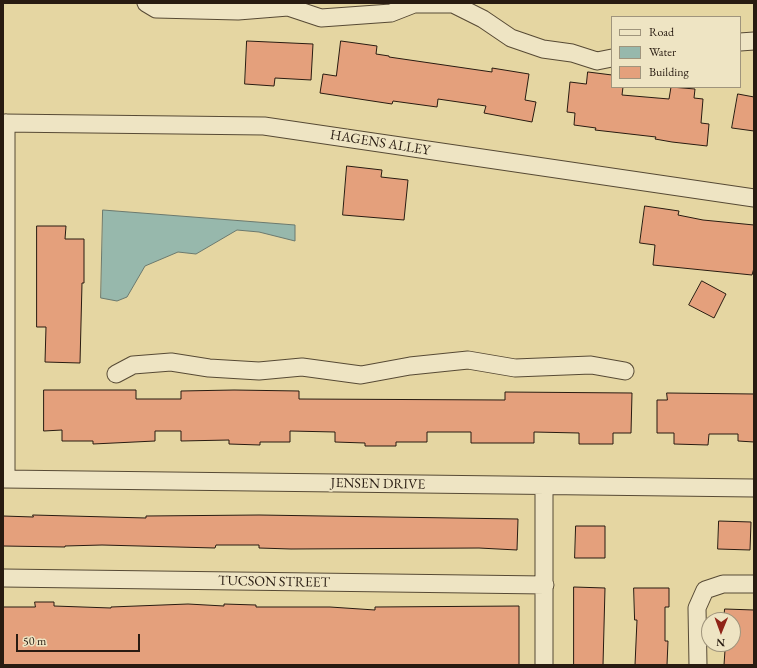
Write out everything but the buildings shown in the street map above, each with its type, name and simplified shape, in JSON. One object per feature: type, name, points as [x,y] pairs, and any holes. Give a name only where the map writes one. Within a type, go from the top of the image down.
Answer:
[{"type":"street","points":[[146,3],[156,9],[238,10],[288,7],[321,18],[391,13],[414,4],[453,4],[483,19],[512,38],[543,49],[572,53],[598,61],[611,58]]},
{"type":"street","points":[[741,42],[754,41]]},
{"type":"street","points":[[5,123],[5,479]]},
{"type":"street","name":"HAGENS ALLEY","points":[[5,123],[264,126],[754,198]]},
{"type":"street","points":[[116,374],[133,365],[171,362],[209,368],[259,371],[302,367],[361,375],[410,366],[468,360],[515,368],[591,365],[625,371]]},
{"type":"street","name":"JENSEN DRIVE","points":[[5,479],[754,488]]},
{"type":"street","points":[[544,486],[544,665]]},
{"type":"street","name":"TUCSON STREET","points":[[3,578],[545,585]]},
{"type":"street","points":[[698,665],[697,608],[705,590],[724,584],[754,584]]},
{"type":"water","points":[[103,210],[295,225],[295,241],[259,232],[237,230],[196,254],[178,252],[145,266],[127,297],[117,301],[101,298]]}]
